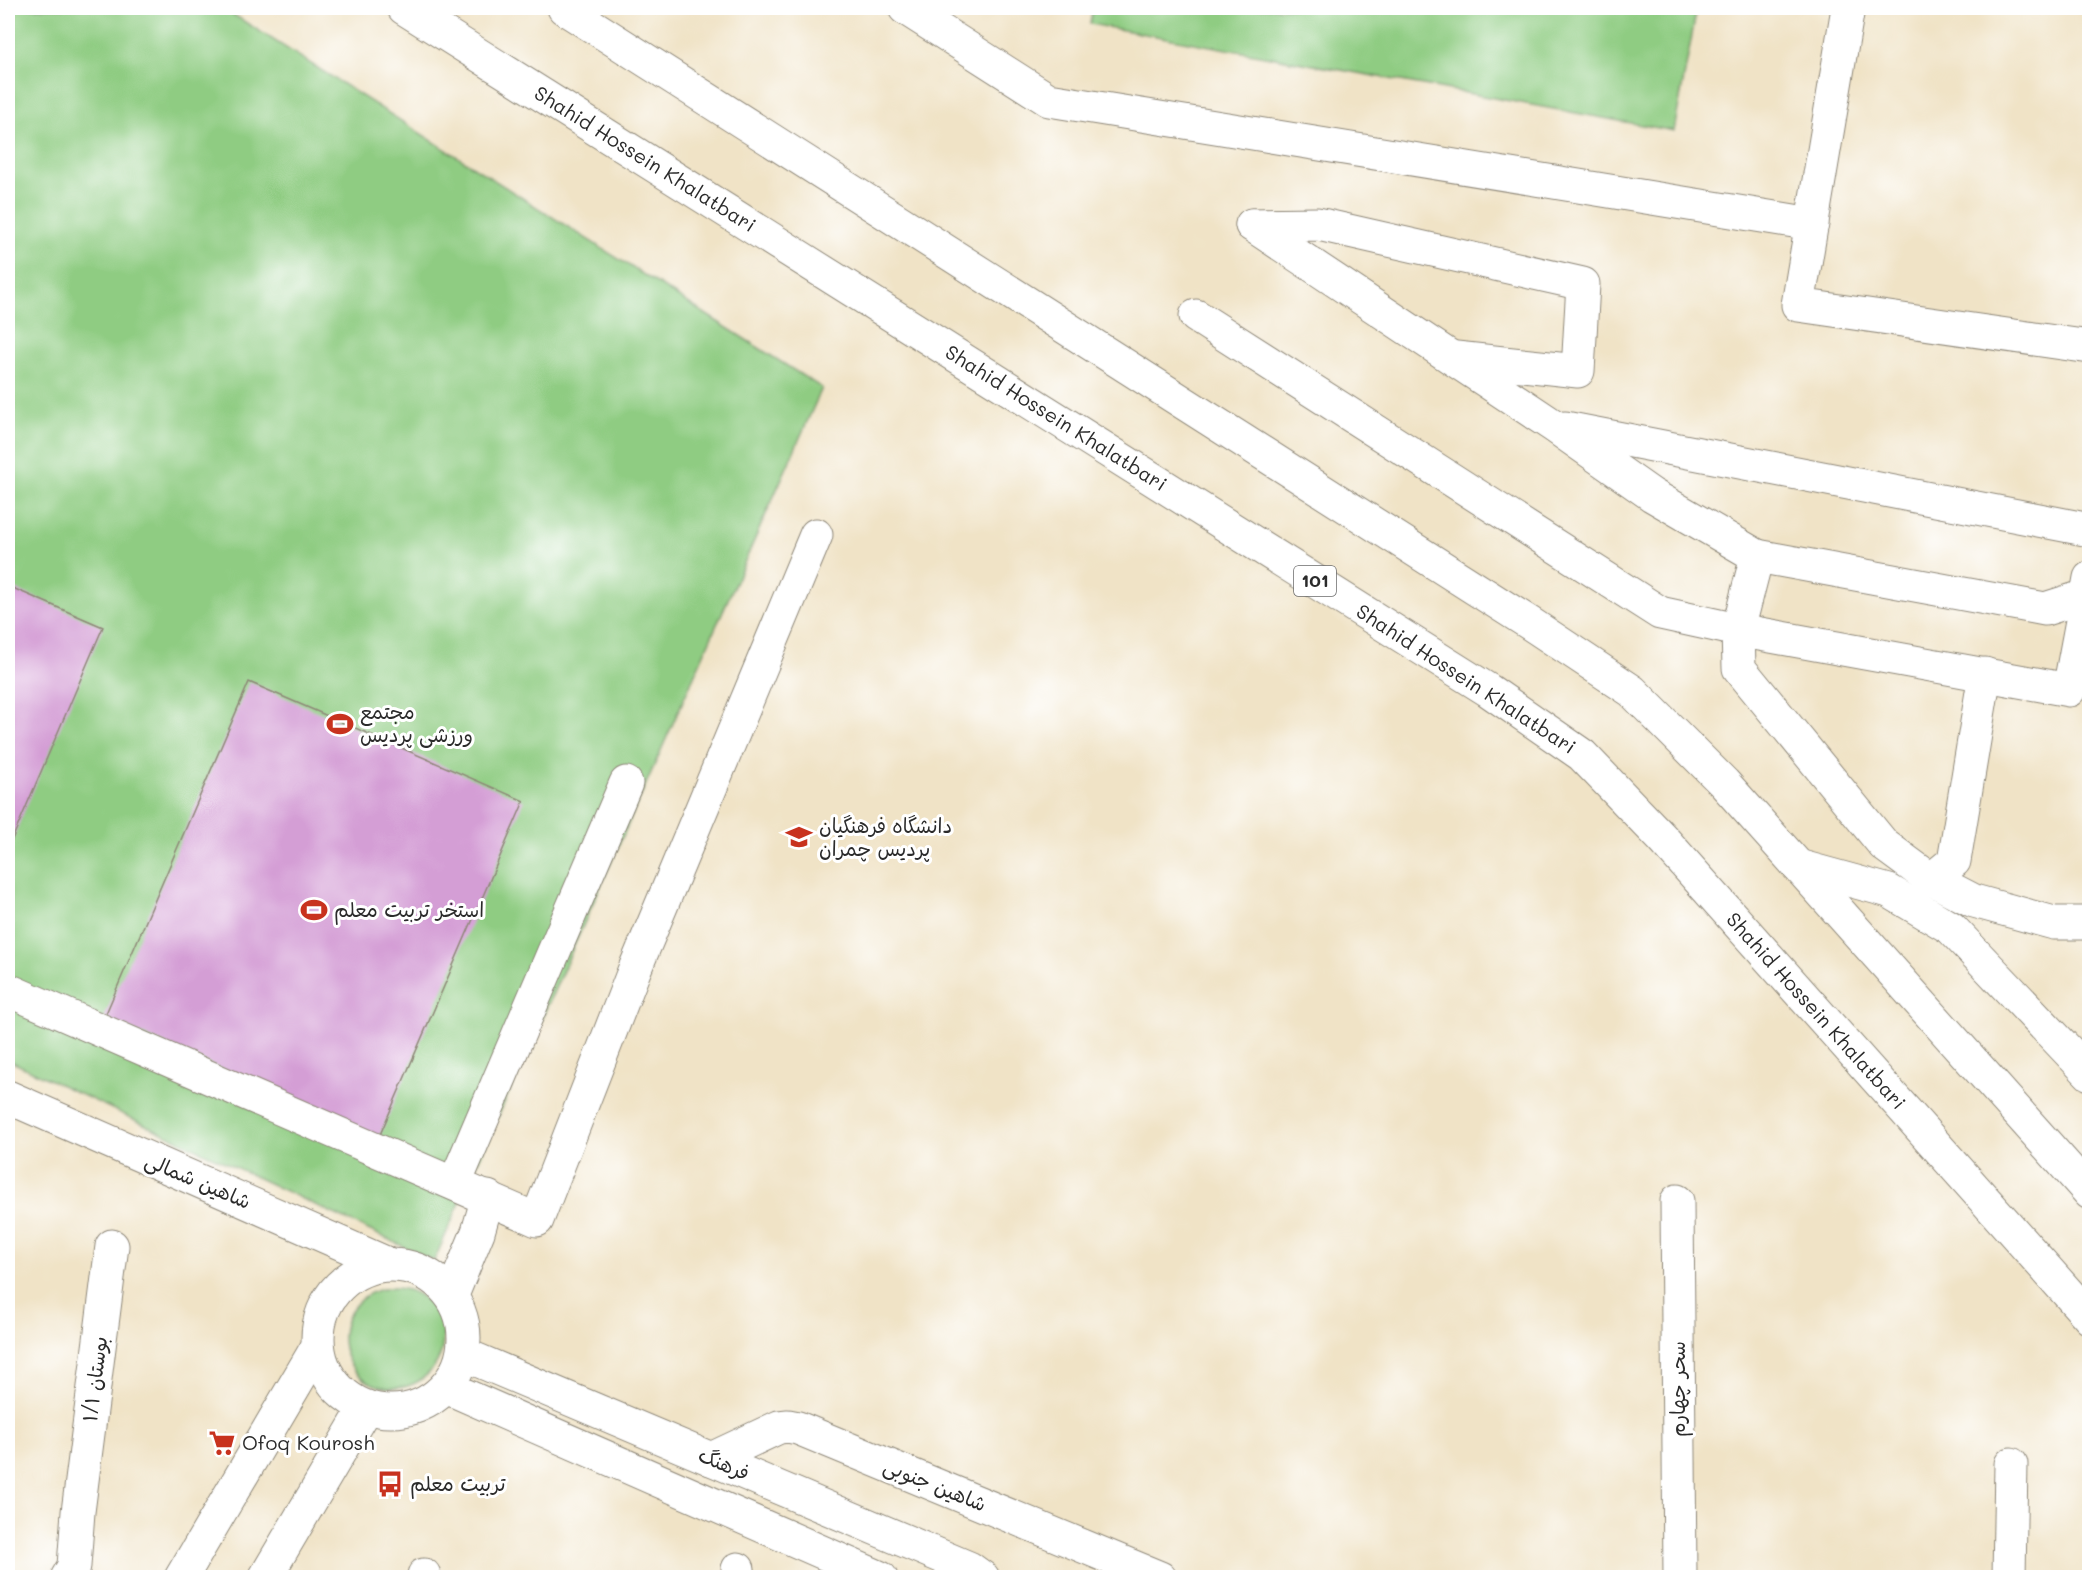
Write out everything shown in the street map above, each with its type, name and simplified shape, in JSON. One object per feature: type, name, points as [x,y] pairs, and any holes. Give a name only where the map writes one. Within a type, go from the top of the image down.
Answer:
[{"type":"main road","name":"Shahid Hossein Khalatbari","points":[[404,8],[1488,690],[1582,755],[1662,838],[2090,1318]]},
{"type":"main road","points":[[564,8],[1521,617],[1632,691],[1724,783],[2090,1193]]},
{"type":"main road","points":[[905,8],[1049,100],[1812,224]]},
{"type":"main road","points":[[1848,8],[1798,305],[2090,347]]},
{"type":"main road","points":[[1451,358],[1578,371],[1583,284],[1318,224],[1252,225],[1351,292],[1554,426],[1652,495],[1756,556],[2045,609],[2088,587]]},
{"type":"main road","points":[[1196,316],[1660,613],[1738,630],[2070,690],[2088,587]]},
{"type":"main road","points":[[1554,426],[2090,530]]},
{"type":"main road","points":[[8,990],[537,1220],[634,970],[816,535]]},
{"type":"main road","points":[[1756,556],[1738,630],[1739,668],[1884,845],[1932,879],[1974,901],[2054,923],[2090,923]]},
{"type":"main road","points":[[1932,879],[1954,861],[1985,674]]},
{"type":"main road","points":[[454,1183],[626,783]]},
{"type":"main road","points":[[1798,866],[1890,891],[1951,928],[2090,1074]]},
{"type":"main road","name":"شاهین شمالی","points":[[8,1097],[388,1264]]},
{"type":"main road","points":[[452,1295],[478,1232],[488,1197]]},
{"type":"main road","name":"سحر چهارم","points":[[1677,1201],[1680,1578]]},
{"type":"main road","name":"بوستان ۱/۱","points":[[67,1578],[74,1566],[78,1512],[111,1246]]},
{"type":"main road","points":[[388,1264],[412,1267],[435,1278],[452,1295],[461,1314],[465,1334],[463,1354],[446,1387],[430,1401],[409,1410],[388,1412],[366,1407],[348,1398],[333,1384],[323,1366],[318,1346],[319,1322],[328,1299],[344,1281],[365,1269],[388,1264]]},
{"type":"main road","points":[[181,1578],[318,1346]]},
{"type":"main road","name":"فرهنگ","points":[[463,1354],[969,1568],[983,1578]]},
{"type":"main road","name":"فرهنگ","points":[[446,1387],[881,1578]]},
{"type":"main road","points":[[265,1578],[366,1407]]},
{"type":"main road","name":"شاهین جنوبی","points":[[711,1459],[779,1427],[798,1428],[1160,1578]]},
{"type":"main road","points":[[2009,1578],[2011,1464]]},
{"type":"green space","name":"مجتمع ورزشی پردیس","points":[[8,8],[223,8],[822,388],[434,1261],[8,1060]]},
{"type":"green space","points":[[1093,8],[1697,8],[1674,131],[1090,24]]},
{"type":"green space","points":[[393,1288],[412,1292],[428,1303],[439,1319],[443,1338],[439,1357],[428,1373],[412,1384],[393,1388],[374,1384],[358,1373],[347,1357],[343,1338],[347,1319],[358,1303],[374,1292]]},
{"type":"building","points":[[8,586],[103,627],[8,849]]},
{"type":"building","name":"استخر تربیت معلم","points":[[249,682],[524,801],[379,1137],[104,1018]]},
{"type":"place","name":"مجتمع ورزشی پردیس","points":[[340,724]]},
{"type":"place","name":"دانشگاه فرهنگیان پردیس چمران","points":[[799,837]]},
{"type":"place","name":"استخر تربیت معلم","points":[[314,910]]},
{"type":"place","name":"Ofoq Kourosh","points":[[222,1443]]},
{"type":"place","name":"تربیت معلم","points":[[390,1484]]}]
